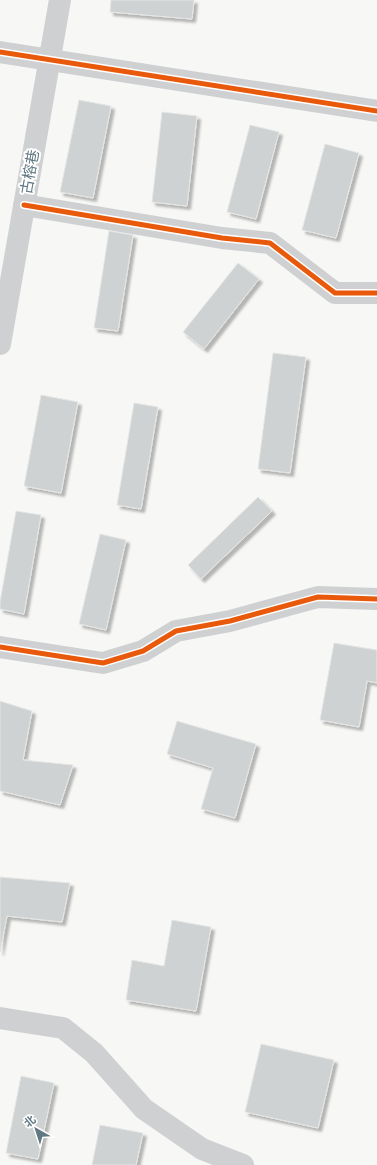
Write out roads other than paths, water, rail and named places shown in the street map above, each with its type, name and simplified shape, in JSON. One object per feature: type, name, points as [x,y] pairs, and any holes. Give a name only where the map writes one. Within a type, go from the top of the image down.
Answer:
[{"type":"street","name":"古榕巷","points":[[0,344],[60,0]]},
{"type":"street","points":[[0,52],[377,111]]},
{"type":"street","points":[[24,205],[222,238],[270,243],[335,293],[377,294]]},
{"type":"street","points":[[0,647],[103,663],[144,651],[176,631],[230,621],[318,597],[377,600]]},
{"type":"street","points":[[0,1018],[62,1028],[94,1053],[144,1109],[202,1149],[243,1165]]}]
